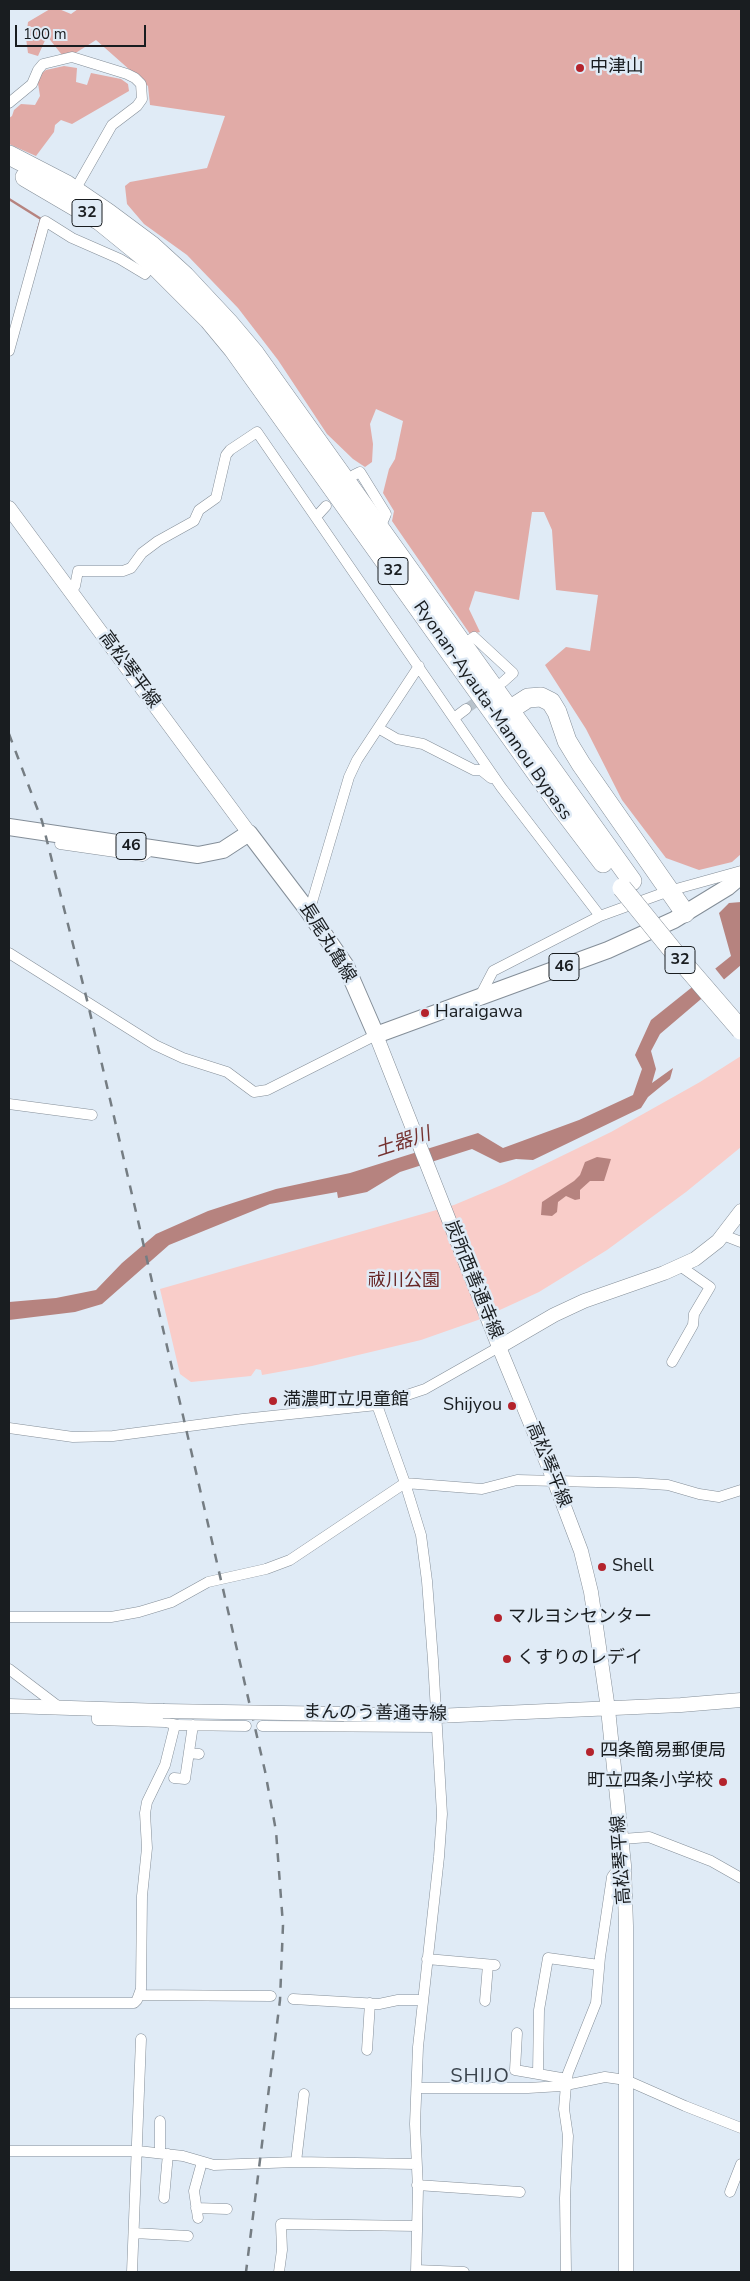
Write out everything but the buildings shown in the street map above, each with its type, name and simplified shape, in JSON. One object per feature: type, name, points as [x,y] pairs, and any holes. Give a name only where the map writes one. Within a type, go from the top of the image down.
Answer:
[{"type":"highway","name":"Ryonan-Ayauta-Mannou Bypass","points":[[13,164],[75,190],[151,245],[208,300],[255,354],[371,529],[503,714],[678,957],[741,1030]]},
{"type":"highway","name":"Ryonan-Ayauta-Mannou Bypass","points":[[13,164],[100,221],[153,264],[209,320],[462,645],[503,714]]},
{"type":"highway","points":[[503,714],[535,697],[541,697],[551,702],[557,712],[567,741],[581,764],[685,913]]},
{"type":"highway","name":"Ryonan-Ayauta-Mannou Bypass","points":[[627,884],[741,1012]]},
{"type":"main road","name":"高松琴平線","points":[[9,508],[249,833]]},
{"type":"main road","name":"46","points":[[9,827],[198,855],[214,853],[232,846],[249,833]]},
{"type":"main road","name":"長尾丸亀線","points":[[249,833],[306,908],[346,966],[378,1041]]},
{"type":"main road","name":"46","points":[[378,1041],[478,999],[608,950],[685,913],[728,887],[741,876]]},
{"type":"main road","name":"炭所西善通寺線","points":[[378,1041],[499,1347],[554,1315],[584,1301],[644,1281],[695,1259],[723,1235],[741,1211]]},
{"type":"main road","name":"高松琴平線","points":[[499,1347],[554,1480],[586,1571],[608,1709],[624,1867],[626,2272]]},
{"type":"main road","name":"まんのう善通寺線","points":[[9,1706],[344,1714],[436,1721],[741,1700]]},
{"type":"street","points":[[9,103],[32,84],[43,64],[72,57],[127,74],[141,84],[142,99],[137,106],[112,125],[75,190]]},
{"type":"street","points":[[9,352],[45,221],[72,238],[145,274],[153,264]]},
{"type":"street","points":[[71,592],[75,586],[78,571],[123,571],[131,568],[142,553],[158,541],[194,521],[199,510],[216,498],[226,455],[230,450],[257,432],[501,787],[600,916]]},
{"type":"street","points":[[354,475],[360,472],[386,514],[383,521],[371,529]]},
{"type":"street","points":[[316,517],[326,506]]},
{"type":"street","points":[[462,645],[474,637],[513,673],[503,682]]},
{"type":"street","points":[[306,908],[312,902],[350,777],[357,760],[419,666]]},
{"type":"street","points":[[454,718],[466,709]]},
{"type":"street","points":[[378,728],[397,739],[423,744],[474,770],[481,770],[501,787]]},
{"type":"street","points":[[60,844],[143,856],[152,849]]},
{"type":"street","points":[[478,999],[493,971],[600,916],[669,891],[741,871]]},
{"type":"street","points":[[9,953],[155,1045],[183,1058],[228,1072],[254,1092],[260,1092],[275,1086],[378,1041]]},
{"type":"street","points":[[9,1104],[92,1115]]},
{"type":"street","points":[[723,1235],[741,1242]]},
{"type":"street","points":[[672,1362],[693,1325],[699,1297],[710,1287],[680,1266]]},
{"type":"street","points":[[9,1428],[73,1437],[113,1436],[243,1419],[377,1405],[425,1388],[499,1347]]},
{"type":"street","points":[[377,1405],[405,1483],[421,1535],[427,1581],[442,1814],[439,1857],[422,2000],[415,2124],[417,2186],[416,2271],[464,2272]]},
{"type":"street","points":[[9,1617],[111,1617],[139,1612],[172,1602],[208,1582],[266,1569],[290,1560],[405,1483],[482,1489],[517,1480],[668,1485],[699,1494],[719,1497],[741,1490]]},
{"type":"street","points":[[9,1670],[60,1708]]},
{"type":"street","points":[[97,1709],[97,1720],[164,1722],[174,1725],[246,1726]]},
{"type":"street","points":[[262,1726],[436,1721]]},
{"type":"street","points":[[9,2003],[126,2003],[134,2002],[140,1995],[142,1896],[147,1848],[145,1813],[147,1802],[165,1765],[174,1725]]},
{"type":"street","points":[[174,1778],[184,1778],[194,1753],[193,1725]]},
{"type":"street","points":[[622,1839],[649,1837],[724,1867],[741,1878]]},
{"type":"street","points":[[566,2272],[565,2198],[568,2136],[564,2109],[566,2082],[593,2013],[612,1877],[617,1870],[624,1867]]},
{"type":"street","points":[[538,2074],[539,2010],[548,1958],[599,1965]]},
{"type":"street","points":[[427,1959],[467,1968],[492,1965],[485,2001]]},
{"type":"street","points":[[140,1995],[271,1996]]},
{"type":"street","points":[[293,1999],[379,2004],[398,2000],[422,2000]]},
{"type":"street","points":[[367,2050],[370,2003]]},
{"type":"street","points":[[517,2033],[515,2070],[566,2082]]},
{"type":"street","points":[[132,2272],[138,2151],[140,2039]]},
{"type":"street","points":[[418,2088],[528,2088],[605,2077],[626,2080],[741,2128]]},
{"type":"street","points":[[296,2162],[304,2094]]},
{"type":"street","points":[[160,2121],[164,2153],[164,2198]]},
{"type":"street","points":[[9,2151],[138,2151],[164,2153],[214,2165],[296,2162],[416,2164]]},
{"type":"street","points":[[202,2162],[194,2191],[197,2213],[227,2210]]},
{"type":"street","points":[[730,2192],[741,2164]]},
{"type":"street","points":[[417,2186],[468,2193],[516,2194]]},
{"type":"street","points":[[277,2271],[282,2250],[281,2224],[323,2220],[417,2226]]},
{"type":"street","points":[[134,2233],[188,2236]]},
{"type":"green space","name":"祓川公園","points":[[741,1056],[741,1147],[686,1192],[607,1250],[539,1292],[478,1320],[421,1340],[312,1366],[262,1375],[261,1370],[256,1369],[251,1376],[191,1382],[180,1374],[160,1289],[454,1205],[504,1184],[611,1132],[700,1082]]},
{"type":"shaded area","points":[[50,9],[59,9],[71,14],[78,9],[741,9],[741,854],[732,862],[699,870],[666,858],[622,800],[586,729],[545,665],[566,647],[590,651],[598,595],[556,590],[552,530],[544,512],[532,512],[519,600],[475,591],[469,609],[480,632],[470,634],[392,521],[394,511],[383,493],[389,469],[395,459],[403,421],[376,409],[370,424],[373,444],[372,462],[365,467],[353,459],[327,434],[278,360],[238,308],[187,255],[144,224],[127,204],[125,186],[130,182],[207,168],[225,116],[150,105],[148,86],[96,40],[74,54],[62,55],[47,36],[38,56],[28,53],[26,38],[28,22]]},
{"type":"shaded area","points":[[64,66],[77,68],[76,82],[87,85],[91,73],[121,79],[128,84],[129,91],[72,124],[61,120],[55,125],[54,132],[36,156],[9,144],[9,118],[14,110],[21,104],[35,105],[40,96],[37,77],[46,70]]},
{"type":"shaded area","points":[[741,902],[741,965],[660,1034],[651,1051],[656,1069],[652,1083],[673,1068],[670,1079],[648,1097],[641,1108],[533,1160],[516,1159],[500,1163],[472,1149],[400,1172],[367,1192],[338,1198],[337,1192],[270,1204],[169,1245],[102,1304],[75,1312],[9,1320],[9,1302],[56,1298],[96,1290],[122,1263],[156,1234],[208,1211],[276,1189],[350,1173],[478,1133],[503,1148],[579,1120],[633,1095],[642,1069],[635,1055],[651,1020],[731,956],[719,913],[729,903]]},
{"type":"shaded area","points":[[597,1157],[611,1159],[604,1181],[590,1181],[580,1190],[580,1199],[575,1200],[566,1196],[558,1202],[557,1212],[552,1216],[541,1215],[542,1202],[574,1181],[580,1175],[585,1162]]},
{"type":"pier","points":[[714,967],[726,982],[704,1001],[691,985]]},
{"type":"waterway","points":[[9,199],[41,219],[32,251]]},
{"type":"tunnel","points":[[466,709],[486,695]]},
{"type":"railway","points":[[9,734],[42,821],[88,1004],[265,1771],[276,1831],[283,1925],[280,2000],[246,2272]]},
{"type":"place","name":"中津山","points":[[580,68]]},
{"type":"place","name":"Haraigawa","points":[[425,1013]]},
{"type":"place","name":"満濃町立児童館","points":[[273,1401]]},
{"type":"place","name":"Shijyou","points":[[512,1406]]},
{"type":"place","name":"Shell","points":[[602,1567]]},
{"type":"place","name":"マルヨシセンター","points":[[498,1618]]},
{"type":"place","name":"くすりのレデイ","points":[[507,1659]]},
{"type":"place","name":"四条簡易郵便局","points":[[590,1752]]},
{"type":"place","name":"町立四条小学校","points":[[723,1782]]},
{"type":"district","name":"SHIJO","points":[[480,2077]]},
{"type":"water label","name":"土器川","points":[[403,1143]]}]
